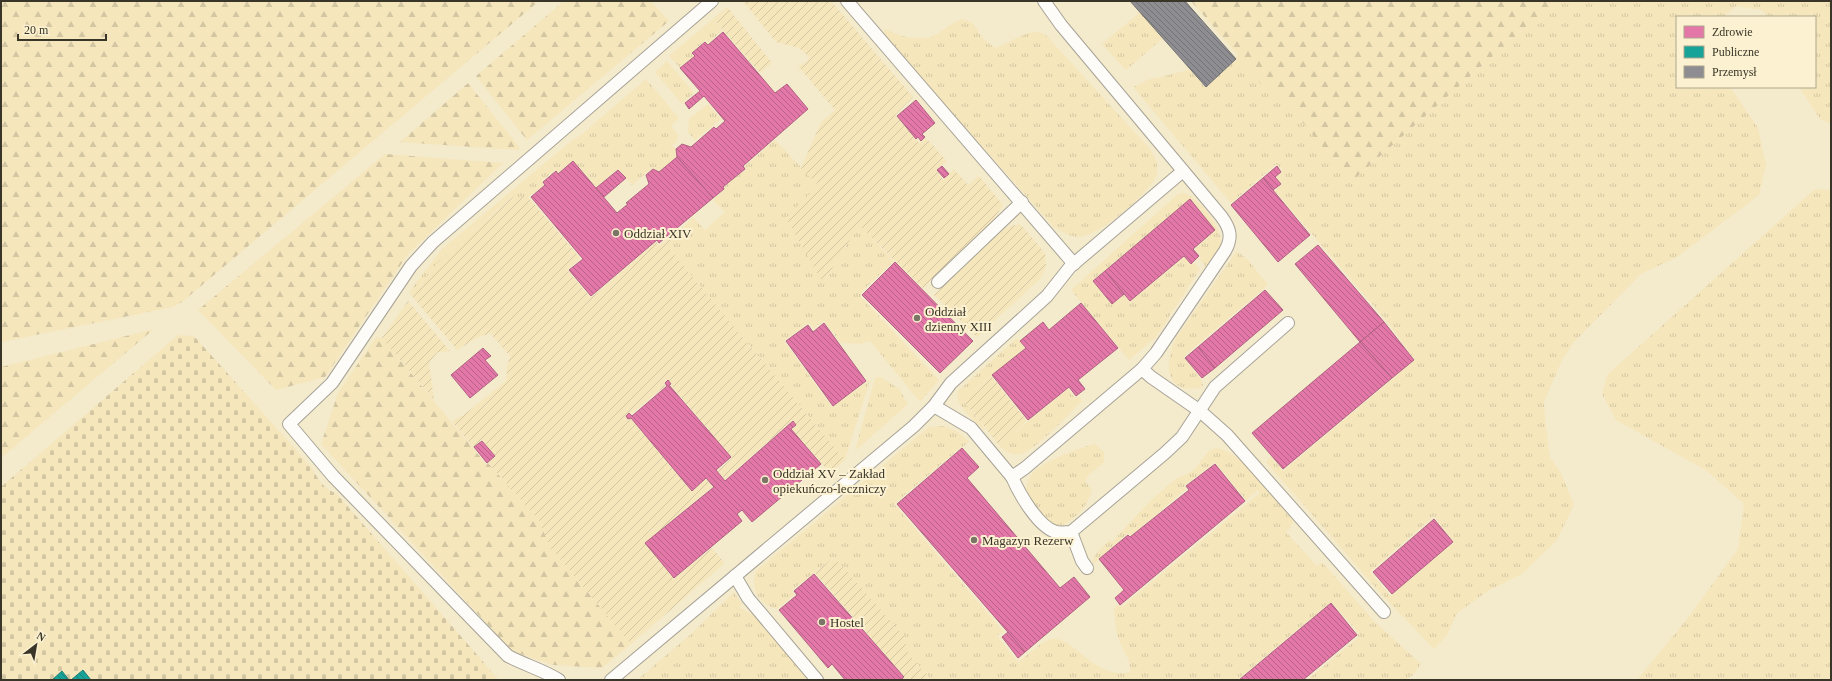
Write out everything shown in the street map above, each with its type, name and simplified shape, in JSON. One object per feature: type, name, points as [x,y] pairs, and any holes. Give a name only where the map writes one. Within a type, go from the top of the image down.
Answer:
[{"type":"lane","points":[[559,680],[546,672],[508,656],[333,476],[289,424],[332,383],[411,266],[433,242],[712,1]]},
{"type":"lane","points":[[847,1],[1074,264]]},
{"type":"lane","points":[[1012,477],[1025,468],[1142,369],[1156,353],[1230,240],[1229,228],[1226,222],[1061,25],[1044,1]]},
{"type":"lane","points":[[611,680],[914,426],[934,406],[951,382],[1048,296],[1063,275],[1074,264],[1183,170]]},
{"type":"lane","points":[[938,282],[1022,202]]},
{"type":"lane","points":[[934,406],[971,428],[1012,477],[1021,497],[1044,525],[1055,532],[1071,532],[1182,437],[1215,388],[1288,323]]},
{"type":"lane","points":[[1142,369],[1151,377],[1200,411],[1227,434],[1384,612]]},
{"type":"lane","points":[[1071,532],[1082,561],[1088,568]]},
{"type":"lane","points":[[735,576],[748,598],[817,680]]},
{"type":"shaded area","points":[[1,1],[1831,1],[1831,680],[1,680]]},
{"type":"green space","points":[[1,1],[539,1],[182,302],[173,307],[1,342]]},
{"type":"green space","points":[[564,1],[651,1],[669,21],[527,140],[476,76]]},
{"type":"green space","points":[[743,1],[831,1],[913,97],[895,115],[919,143],[926,138],[947,161],[936,170],[943,180],[954,169],[968,185],[979,176],[1003,205],[993,220],[923,288],[859,225],[823,283],[786,218],[818,185],[801,168],[821,122],[835,110],[798,66],[807,62],[809,57],[799,48],[776,42]]},
{"type":"green space","points":[[1191,1],[1555,1],[1351,182],[1274,87],[1267,91],[1236,57],[1238,55]]},
{"type":"green space","points":[[1555,1],[1831,1],[1831,124],[1820,119],[1800,88],[1816,88],[1816,16],[1767,16],[1762,10],[1736,6],[1724,16],[1676,16],[1676,88],[1731,88],[1758,128],[1766,165],[1759,195],[1677,257],[1641,274],[1574,342],[1562,360],[1544,402],[1550,457],[1562,475],[1574,505],[1557,540],[1522,574],[1488,591],[1457,613],[1447,635],[1434,649],[1385,598],[1266,462],[1271,457],[1283,471],[1415,360],[1386,320],[1275,191],[1282,184],[1277,177],[1283,170],[1276,164],[1231,203],[1133,87],[1149,80],[1189,69],[1204,86],[1237,58],[1267,91],[1274,86],[1351,182]],"holes":[[[1434,516],[1454,542],[1390,596],[1370,572]]]},
{"type":"green space","points":[[727,7],[729,9],[715,21],[722,31],[708,43],[705,40],[691,53],[694,56],[679,67],[669,56]]},
{"type":"green space","points":[[729,9],[772,63],[760,73],[715,21]]},
{"type":"green space","points":[[1140,12],[1163,38],[1126,70],[1102,44]]},
{"type":"green space","points":[[961,19],[972,23],[983,38],[995,48],[1026,34],[1038,32],[1045,34],[1151,150],[1157,164],[1157,173],[1147,190],[1126,210],[1092,233],[1076,237],[1065,234],[1055,228],[939,98],[883,32],[886,29],[911,38],[931,37]]},
{"type":"green space","points":[[667,61],[694,93],[682,104],[655,72]]},
{"type":"green space","points":[[646,79],[679,118],[671,126],[678,135],[677,142],[672,145],[676,149],[676,157],[659,171],[652,168],[632,185],[618,169],[596,187],[573,160],[558,173],[555,170],[542,181],[544,185],[528,197],[512,197],[438,262],[412,296],[409,292],[442,249],[570,142],[582,134]]},
{"type":"green space","points":[[468,83],[520,148],[518,150],[400,142]]},
{"type":"green space","points":[[708,104],[721,119],[695,140],[688,132],[689,119]]},
{"type":"green space","points":[[775,140],[818,185],[823,283],[859,225],[894,261],[864,289],[860,296],[939,380],[920,402],[870,341],[861,344],[841,343],[824,321],[814,328],[808,323],[784,341],[832,407],[870,380],[845,460],[666,245],[684,229],[683,227],[693,217],[705,230],[725,212],[713,200],[725,189],[724,187],[746,169],[744,167]]},
{"type":"green space","points":[[385,154],[503,163],[408,254],[325,377],[276,390],[198,310]]},
{"type":"green space","points":[[1815,189],[1831,190],[1831,680],[1637,680],[1687,619],[1738,549],[1744,504],[1707,471],[1616,420],[1602,394],[1607,375]]},
{"type":"green space","points":[[1184,193],[1196,201],[1209,214],[1221,238],[1219,251],[1209,267],[1206,267],[1199,258],[1201,256],[1195,249],[1215,230],[1190,199],[1092,281],[1112,305],[1124,295],[1130,302],[1184,257],[1190,264],[1194,263],[1200,269],[1156,337],[1129,360],[1071,290],[1178,194]]},
{"type":"green space","points":[[513,197],[528,197],[580,258],[567,270],[591,298],[656,242],[659,246],[683,227],[684,229],[666,245],[845,460],[830,473],[792,429],[796,425],[793,420],[725,479],[718,471],[732,458],[671,385],[672,384],[668,380],[663,383],[665,386],[632,413],[631,412],[625,416],[628,420],[631,419],[692,492],[706,479],[712,487],[645,543],[674,579],[712,548],[725,563],[631,644],[550,547],[539,520],[488,463],[496,456],[482,440],[473,447],[452,421],[465,414],[506,381],[507,367],[510,356],[490,333],[475,339],[457,350],[412,296],[438,262]]},
{"type":"green space","points":[[1020,224],[1045,253],[1046,266],[1041,278],[977,337],[934,295],[1004,228]]},
{"type":"green space","points":[[1237,251],[1249,261],[1268,285],[1183,357],[1201,379],[1203,385],[1200,388],[1188,389],[1179,386],[1173,381],[1170,374],[1169,366],[1172,347],[1176,338]]},
{"type":"green space","points":[[408,301],[450,351],[438,352],[429,362],[434,400],[382,338]]},
{"type":"green space","points":[[154,329],[1,458],[1,367]]},
{"type":"green space","points":[[178,335],[194,336],[312,468],[322,484],[332,492],[336,493],[499,680],[1,680],[1,487]]},
{"type":"green space","points":[[376,337],[382,338],[486,464],[488,463],[539,520],[550,547],[631,644],[602,668],[553,665],[512,651],[321,444],[338,393]]},
{"type":"green space","points":[[1017,338],[1025,348],[962,399],[985,429],[984,430],[962,407],[959,402],[958,391]]},
{"type":"green space","points":[[991,376],[1027,421],[999,445],[962,399]]},
{"type":"green space","points":[[881,377],[899,389],[908,404],[855,451],[875,378]]},
{"type":"green space","points":[[1068,389],[1075,398],[1078,396],[1082,401],[1044,439],[1021,454],[1012,454],[999,445]]},
{"type":"green space","points":[[943,426],[956,431],[969,441],[894,504],[1003,631],[997,636],[1018,662],[1039,645],[1053,639],[1061,640],[1069,644],[1096,665],[1106,670],[1118,673],[1130,672],[1129,660],[1120,643],[1114,609],[1117,605],[1124,606],[1260,493],[1258,490],[1246,500],[1215,462],[1184,486],[1186,489],[1131,536],[1128,533],[1092,565],[1095,555],[1109,540],[1112,542],[1159,493],[1176,479],[1188,474],[1196,468],[1208,452],[1216,448],[1230,453],[1250,470],[1294,522],[1290,526],[1292,527],[1286,532],[1317,566],[1322,562],[1374,621],[1421,664],[1414,674],[1406,680],[1307,680],[1359,637],[1357,635],[1359,633],[1331,602],[1237,680],[931,680],[908,653],[904,636],[834,557],[792,590],[794,595],[777,609],[761,600],[754,584],[756,571],[929,427]]},
{"type":"green space","points":[[1095,444],[1104,452],[1104,462],[1089,475],[1085,481],[1092,490],[1087,503],[1076,516],[1060,527],[1051,523],[1025,496],[1031,475],[1043,465],[1051,461],[1070,452]]},
{"type":"green space","points":[[834,557],[904,636],[908,653],[931,680],[904,680],[904,676],[815,573]]},
{"type":"green space","points":[[734,592],[742,604],[739,607],[755,616],[808,680],[637,680],[691,634]]},
{"type":"building: Zdrowie","points":[[723,32],[775,93],[787,84],[808,109],[743,166],[745,169],[723,187],[724,189],[713,198],[677,157],[676,149],[682,144],[691,147],[714,127],[716,129],[725,121],[704,96],[689,109],[685,103],[700,91],[680,68],[695,56],[692,53],[705,42],[708,45]]},
{"type":"building: Zdrowie","points":[[916,100],[935,123],[922,134],[925,137],[921,141],[918,137],[916,139],[897,116]]},
{"type":"building: Zdrowie","name":"Oddział XIV","points":[[677,157],[713,198],[659,243],[657,240],[591,296],[569,270],[583,259],[531,197],[545,185],[543,182],[556,171],[558,174],[573,161],[617,213],[628,204],[626,203],[649,184],[646,175],[653,169],[659,172]]},
{"type":"building: Zdrowie","points":[[942,166],[949,174],[944,178],[937,170]]},
{"type":"building: Zdrowie","points":[[1277,166],[1281,172],[1275,177],[1281,184],[1273,190],[1263,178]]},
{"type":"building: Zdrowie","points":[[618,170],[626,178],[604,197],[596,188]]},
{"type":"building: Zdrowie","points":[[1263,178],[1310,235],[1278,262],[1231,205]]},
{"type":"building: Zdrowie","points":[[1190,199],[1215,230],[1193,249],[1199,256],[1191,264],[1184,256],[1130,301],[1105,271]]},
{"type":"building: Zdrowie","points":[[1318,245],[1384,322],[1360,342],[1295,264]]},
{"type":"building: Zdrowie","name":"Oddział dzienny XIII","points":[[895,262],[973,341],[940,373],[862,295]]},
{"type":"building: Zdrowie","points":[[1105,271],[1124,294],[1112,304],[1093,281]]},
{"type":"building: Zdrowie","points":[[1265,290],[1283,310],[1215,368],[1198,347]]},
{"type":"building: Zdrowie","points":[[1081,303],[1118,348],[1078,380],[1085,389],[1076,396],[1069,387],[1028,420],[992,375],[1026,348],[1020,341],[1043,322],[1049,330]]},
{"type":"building: Zdrowie","points":[[1384,322],[1414,360],[1392,378],[1360,342]]},
{"type":"building: Zdrowie","points":[[824,323],[866,381],[833,406],[786,341],[808,325],[813,332]]},
{"type":"building: Zdrowie","points":[[1360,342],[1392,378],[1283,469],[1252,433]]},
{"type":"building: Zdrowie","points":[[1198,347],[1215,368],[1202,378],[1185,358]]},
{"type":"building: Zdrowie","points":[[483,348],[491,356],[485,360],[498,375],[470,398],[451,375]]},
{"type":"building: Zdrowie","name":"Oddział XV – Zakład opiekuńczo-leczniczy","points":[[668,380],[671,384],[669,385],[731,457],[716,470],[725,481],[793,421],[796,425],[791,429],[821,464],[752,522],[742,510],[737,514],[742,521],[674,578],[645,543],[714,487],[706,478],[692,491],[631,418],[628,419],[626,416],[629,413],[632,416],[667,386],[665,383]]},
{"type":"building: Zdrowie","points":[[482,441],[495,456],[487,463],[474,447]]},
{"type":"building: Zdrowie","name":"Magazyn Rezerw","points":[[962,448],[979,467],[967,478],[1060,588],[1074,577],[1090,597],[1025,652],[897,504]]},
{"type":"building: Zdrowie","points":[[1215,464],[1245,501],[1120,605],[1115,598],[1124,590],[1099,559],[1128,535],[1130,537],[1189,490],[1186,486]]},
{"type":"building: Zdrowie","points":[[1434,519],[1453,542],[1392,594],[1373,572]]},
{"type":"building: Zdrowie","name":"Hostel","points":[[814,574],[904,677],[902,678],[903,680],[845,680],[832,664],[828,668],[779,610],[797,595],[794,591]]},
{"type":"building: Zdrowie","points":[[1331,603],[1357,635],[1303,680],[1239,680]]},
{"type":"building: Zdrowie","points":[[1008,632],[1025,652],[1018,658],[1002,637]]},
{"type":"building: Publiczne","points":[[83,670],[91,680],[71,680]]},
{"type":"building: Publiczne","points":[[62,671],[69,680],[52,680]]},
{"type":"building: Przemysł","points":[[1130,1],[1185,1],[1236,59],[1206,87]]},
{"type":"place","name":"Oddział XIV","points":[[616,233]]},
{"type":"place","name":"Oddział dzienny XIII","points":[[917,318]]},
{"type":"place","name":"Oddział XV – Zakład opiekuńczo-leczniczy","points":[[765,480]]},
{"type":"place","name":"Magazyn Rezerw","points":[[974,540]]},
{"type":"place","name":"Hostel","points":[[822,622]]}]
